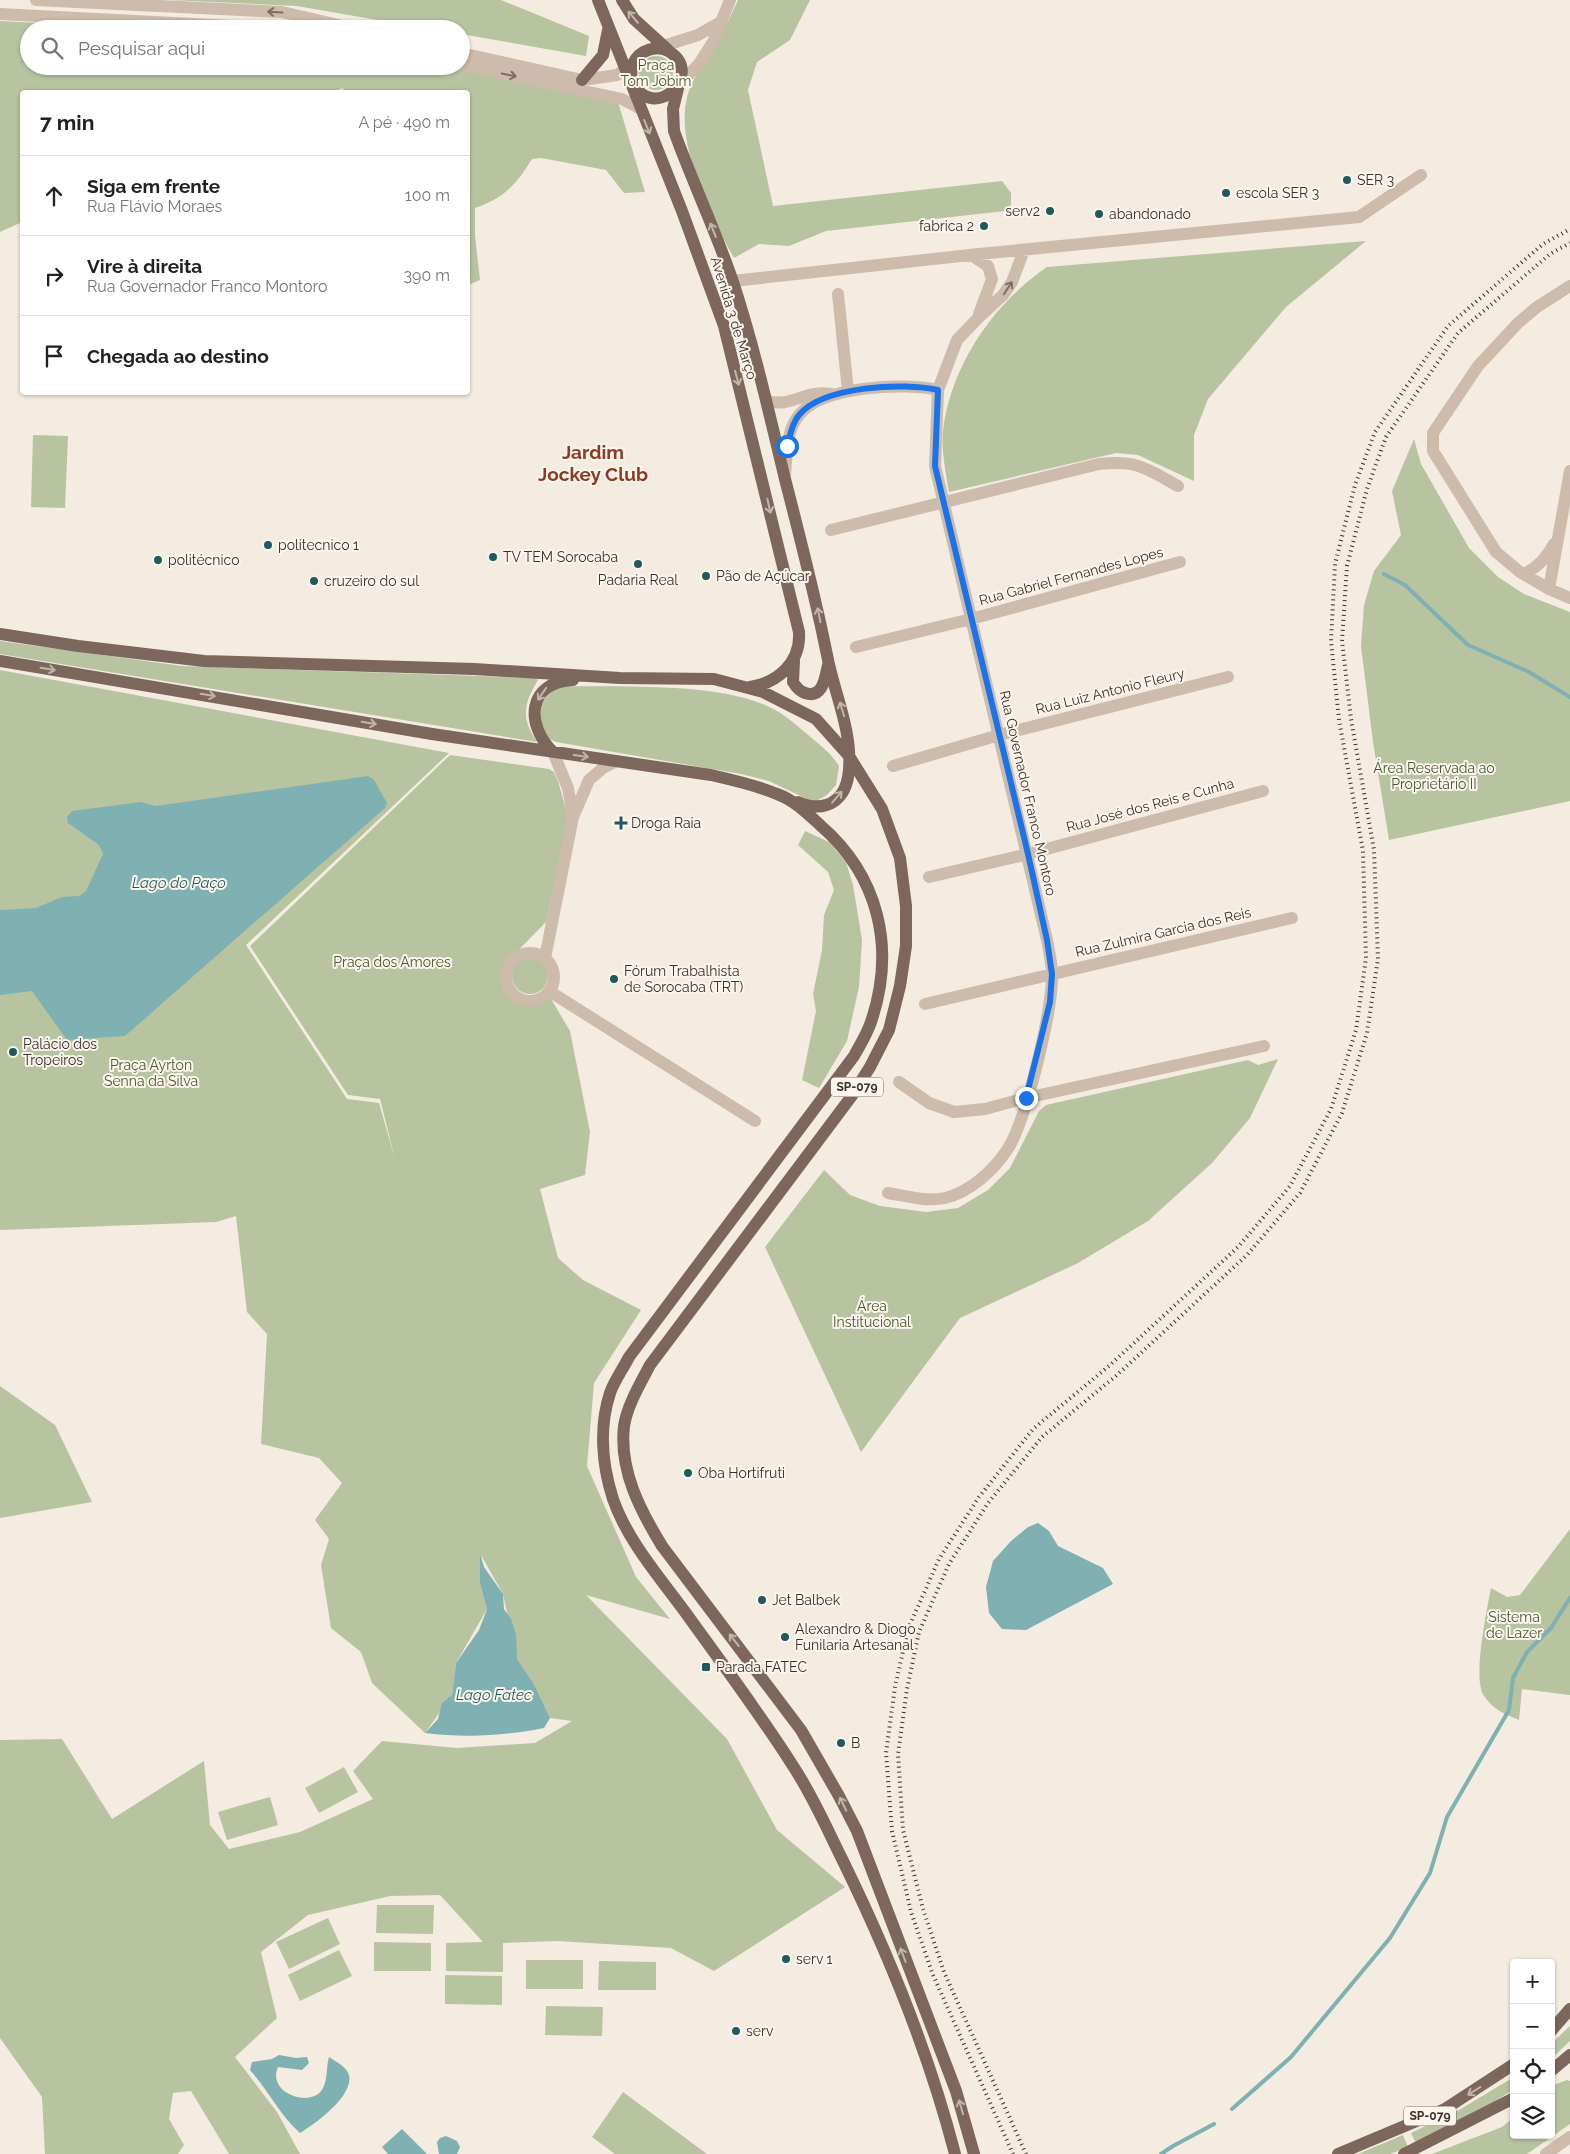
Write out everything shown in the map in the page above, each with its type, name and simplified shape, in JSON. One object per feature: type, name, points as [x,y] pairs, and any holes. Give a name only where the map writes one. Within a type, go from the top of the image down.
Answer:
[{"type":"main road","name":"Avenida 3 de Março","points":[[598,0],[608,28],[630,68],[631,86],[639,108],[682,211],[724,326],[800,632],[799,644],[795,655],[785,671],[775,680],[763,685],[747,688]]},
{"type":"main road","points":[[622,0],[634,19],[659,47],[674,55],[681,69],[679,84],[664,97],[646,96],[637,89],[630,68],[641,54],[659,47]]},
{"type":"main road","points":[[582,80],[603,55],[608,28]]},
{"type":"main road","name":"Avenida 3 de Março","points":[[679,84],[673,109],[674,131],[733,281],[767,401],[817,603],[828,663],[844,713],[849,756]]},
{"type":"main road","name":"SP-079","points":[[0,634],[78,646],[204,661],[520,670],[620,678],[714,679],[763,692],[816,719],[849,756],[882,809],[900,858],[906,906],[906,946],[900,986],[889,1030],[870,1067],[850,1097],[650,1365],[635,1394],[624,1425],[624,1458],[632,1487],[645,1518],[662,1546],[801,1730],[840,1796],[857,1831],[956,2090],[974,2154]]},
{"type":"main road","name":"Avenida 3 de Março","points":[[795,655],[793,682],[799,690],[808,694],[817,692],[822,686],[828,663]]},
{"type":"main road","name":"SP-079","points":[[0,661],[553,752],[711,775],[778,794],[796,804],[838,840],[859,870],[877,910],[884,949],[880,984],[871,1023],[854,1056],[629,1357],[610,1392],[602,1440],[605,1467],[614,1501],[655,1572],[693,1622],[794,1766],[812,1797],[864,1904],[908,2011],[936,2087],[955,2154]]},
{"type":"main road","points":[[553,752],[543,741],[535,724],[534,709],[542,692],[552,683],[564,680],[620,678]]},
{"type":"main road","points":[[778,794],[809,806],[820,808],[832,804],[845,788],[849,771],[849,756]]},
{"type":"main road","points":[[1555,2026],[1570,2009]]},
{"type":"main road","points":[[1555,2069],[1568,2061]]},
{"type":"main road","name":"SP-079","points":[[1338,2154],[1445,2109],[1510,2067]]},
{"type":"main road","name":"SP-079","points":[[1404,2154],[1510,2100]]},
{"type":"street","points":[[36,0],[282,12],[317,20]]},
{"type":"street","points":[[679,84],[706,54],[713,42],[730,0]]},
{"type":"street","points":[[0,14],[117,20]]},
{"type":"street","points":[[659,47],[705,32],[721,22]]},
{"type":"street","points":[[649,34],[666,40],[681,41]]},
{"type":"street","points":[[470,54],[582,80],[604,78],[630,68]]},
{"type":"street","points":[[470,67],[622,99],[639,108]]},
{"type":"street","points":[[733,281],[971,254],[1359,217],[1421,175]]},
{"type":"street","name":"Rua Governador Franco Montoro","points":[[888,1193],[923,1199],[944,1198],[964,1191],[990,1171],[1008,1149],[1018,1124],[1050,1002],[1052,974],[1047,940],[935,466],[938,390],[957,340],[1008,288],[1024,250]]},
{"type":"street","name":"Rua Governador Franco Montoro","points":[[971,254],[988,266],[992,279],[979,317]]},
{"type":"street","points":[[1570,286],[1537,307],[1492,352],[1450,404],[1433,433],[1433,451],[1496,552],[1524,574],[1549,589],[1570,598]]},
{"type":"street","points":[[838,294],[848,391]]},
{"type":"street","points":[[767,401],[778,404],[818,392],[831,394],[918,385],[938,390]]},
{"type":"street","points":[[785,478],[787,446],[792,429],[800,414],[831,394]]},
{"type":"street","points":[[830,530],[1099,464],[1124,462],[1148,469],[1178,486]]},
{"type":"street","points":[[1549,589],[1570,471]]},
{"type":"street","points":[[1524,574],[1534,569],[1547,556],[1558,535]]},
{"type":"street","name":"Rua Gabriel Fernandes Lopes","points":[[856,647],[970,619],[1180,562]]},
{"type":"street","name":"Rua Luiz Antonio Fleury","points":[[894,766],[999,735],[1228,677]]},
{"type":"street","points":[[553,752],[570,794],[573,817]]},
{"type":"street","points":[[545,958],[573,817],[589,780],[603,768],[617,761]]},
{"type":"street","name":"Rua José dos Reis e Cunha","points":[[929,877],[1028,854],[1263,791]]},
{"type":"street","name":"Rua Zulmira Garcia dos Reis","points":[[925,1004],[1292,918]]},
{"type":"street","points":[[522,954],[538,954],[545,958],[550,963],[554,977],[549,991],[536,1000],[527,1001],[513,994],[506,980],[509,964],[522,954]]},
{"type":"street","points":[[549,991],[755,1121]]},
{"type":"street","points":[[899,1082],[929,1103],[954,1112],[985,1109],[1026,1098],[1264,1046]]},
{"type":"street","points":[[1546,2154],[1570,2137]]},
{"type":"green space","points":[[169,0],[501,0],[589,36],[586,56],[470,36],[470,20],[377,20],[297,6]]},
{"type":"green space","points":[[738,0],[810,0],[790,40],[757,62],[748,90],[773,206],[1002,181],[1011,193],[1011,205],[1005,211],[826,231],[789,246],[759,244],[734,258],[696,175],[685,129],[685,107],[693,81],[722,33]]},
{"type":"green space","points":[[0,21],[20,22],[20,75],[470,75],[470,71],[618,102],[645,192],[624,193],[606,170],[541,158],[532,159],[508,190],[494,200],[475,208],[475,235],[480,280],[470,284],[470,90],[344,90],[343,88],[338,90],[20,90],[20,223],[0,232]]},
{"type":"green space","name":"Praça Tom Jobim","points":[[656,56],[668,61],[673,73],[668,85],[656,90],[644,85],[639,73],[644,61]]},
{"type":"green space","points":[[1366,241],[1286,307],[1208,399],[1194,435],[1194,481],[1138,455],[1116,453],[949,492],[944,462],[943,431],[955,383],[965,360],[992,318],[1027,282],[1047,267]]},
{"type":"green space","points":[[33,435],[68,436],[65,508],[31,507]]},
{"type":"green space","name":"Área Reservada ao Proprietário II","points":[[1414,439],[1421,464],[1469,548],[1498,577],[1524,594],[1570,612],[1570,801],[1389,840],[1373,742],[1361,646],[1364,605],[1374,571],[1401,535],[1392,491]]},
{"type":"green space","points":[[0,641],[182,666],[536,678],[538,680],[527,704],[526,718],[528,726],[537,742],[0,654]]},
{"type":"green space","points":[[0,670],[449,753],[246,945],[347,1099],[379,1103],[395,1159],[380,1099],[348,1095],[250,946],[450,755],[549,769],[554,772],[568,817],[546,922],[502,967],[504,984],[513,998],[535,1006],[550,997],[570,1031],[590,1132],[585,1175],[540,1189],[558,1258],[583,1280],[641,1310],[594,1383],[587,1466],[636,1577],[670,1619],[586,1595],[727,1739],[777,1830],[845,1887],[714,1971],[671,1948],[557,1941],[503,1943],[503,1972],[446,1971],[446,1943],[483,1942],[440,1895],[390,1896],[308,1915],[261,1952],[277,2018],[235,2057],[277,2112],[300,2154],[229,2154],[191,2091],[173,2093],[169,2119],[184,2145],[178,2154],[45,2154],[42,2097],[0,2038],[0,1740],[62,1739],[112,1819],[204,1761],[210,1825],[229,1849],[300,1832],[373,1799],[353,1771],[382,1741],[457,1748],[535,1743],[572,1721],[550,1718],[534,1684],[517,1659],[503,1594],[481,1555],[487,1609],[456,1663],[452,1695],[425,1733],[372,1683],[361,1652],[331,1628],[321,1565],[329,1539],[315,1520],[342,1483],[319,1458],[261,1444],[267,1334],[247,1312],[236,1216],[216,1222],[0,1230]]},
{"type":"green space","points":[[560,686],[666,687],[694,689],[746,698],[778,711],[825,749],[839,766],[836,785],[827,795],[816,801],[807,799],[769,781],[741,774],[556,742],[545,737],[541,721],[541,708],[543,702],[552,691]]},
{"type":"green space","points":[[805,831],[829,842],[846,862],[853,885],[862,940],[859,987],[847,1041],[819,1088],[802,1080],[816,1011],[813,994],[822,950],[824,915],[834,890],[828,872],[798,845]]},
{"type":"green space","points":[[530,958],[537,959],[543,963],[547,969],[547,983],[543,989],[537,993],[530,994],[523,993],[517,989],[513,983],[512,976],[513,969],[517,963],[523,959]]},
{"type":"green space","name":"Área Institucional","points":[[1278,1059],[1250,1118],[1212,1163],[1148,1221],[1078,1263],[960,1318],[861,1452],[765,1247],[824,1170],[850,1195],[880,1206],[926,1212],[958,1208],[988,1190],[1010,1168],[1039,1111],[1046,1105],[1248,1060],[1258,1065]]},
{"type":"green space","points":[[0,1386],[55,1425],[92,1502],[0,1518]]},
{"type":"green space","name":"Sistema de Lazer","points":[[1570,1529],[1570,1695],[1522,1689],[1519,1720],[1495,1708],[1484,1696],[1481,1687],[1479,1675],[1481,1644],[1491,1588],[1507,1597],[1520,1595]]},
{"type":"green space","points":[[344,1767],[358,1792],[319,1813],[305,1788]]},
{"type":"green space","points":[[270,1797],[278,1825],[227,1840],[218,1812]]},
{"type":"green space","points":[[377,1905],[434,1905],[433,1934],[376,1933]]},
{"type":"green space","points":[[328,1918],[340,1944],[289,1969],[276,1942]]},
{"type":"green space","points":[[374,1942],[431,1943],[431,1971],[374,1971]]},
{"type":"green space","points":[[339,1950],[352,1976],[300,2001],[288,1975]]},
{"type":"green space","points":[[526,1960],[583,1960],[583,1989],[526,1989]]},
{"type":"green space","points":[[599,1961],[656,1962],[656,1990],[598,1990]]},
{"type":"green space","points":[[445,1975],[502,1976],[502,2005],[445,2004]]},
{"type":"green space","points":[[546,2006],[603,2007],[602,2036],[545,2035]]},
{"type":"green space","points":[[1570,2026],[1570,2041],[1555,2055],[1555,2040]]},
{"type":"green space","points":[[1510,2079],[1510,2092],[1488,2106],[1416,2143],[1411,2133],[1459,2110]]},
{"type":"green space","points":[[1567,2080],[1570,2081],[1570,2124],[1555,2134],[1555,2094],[1555,2084]]},
{"type":"green space","points":[[623,2092],[707,2154],[615,2154],[592,2137]]},
{"type":"green space","points":[[1510,2120],[1510,2139],[1548,2139],[1527,2154],[1432,2154],[1502,2127]]},
{"type":"green space","points":[[1403,2135],[1408,2147],[1390,2154],[1358,2154]]},
{"type":"water","name":"Lago do Paço","points":[[368,776],[374,780],[387,803],[385,808],[125,1036],[67,1040],[32,991],[0,995],[0,910],[36,908],[62,897],[79,896],[86,891],[103,854],[99,845],[68,823],[67,817],[72,811],[141,802],[156,806]]},
{"type":"water","points":[[1038,1523],[1049,1531],[1058,1546],[1103,1568],[1113,1584],[1026,1630],[1002,1629],[989,1613],[986,1587],[993,1561],[1011,1541],[1028,1527]]},
{"type":"water","name":"Lago Fatec","points":[[480,1554],[484,1567],[503,1594],[504,1609],[511,1619],[516,1634],[517,1659],[534,1684],[550,1718],[544,1728],[514,1733],[470,1736],[425,1733],[438,1719],[442,1703],[452,1695],[456,1663],[479,1630],[487,1609],[480,1582]]},
{"type":"water","points":[[279,2055],[296,2058],[307,2057],[309,2063],[302,2070],[278,2067],[276,2077],[279,2085],[292,2096],[301,2098],[318,2094],[325,2084],[329,2057],[343,2067],[349,2075],[346,2092],[340,2100],[315,2123],[300,2133],[286,2118],[250,2070],[252,2062],[272,2059]]},
{"type":"water","points":[[402,2129],[427,2154],[388,2154],[382,2147]]},
{"type":"water","points":[[446,2136],[457,2141],[460,2147],[457,2154],[439,2154],[437,2142],[440,2138]]},
{"type":"waterway","points":[[1384,574],[1405,585],[1468,645],[1529,672],[1570,697]]},
{"type":"waterway","points":[[1232,2109],[1291,2057],[1390,1938],[1430,1873],[1447,1817],[1509,1710],[1513,1678],[1527,1652],[1551,1628],[1570,1598]]},
{"type":"waterway","points":[[1161,2154],[1214,2124]]},
{"type":"railway","points":[[1013,2154],[933,1975],[911,1912],[892,1831],[886,1753],[895,1687],[908,1629],[939,1559],[979,1497],[1033,1429],[1109,1366],[1238,1247],[1290,1186],[1331,1109],[1356,1030],[1366,958],[1363,851],[1339,720],[1331,641],[1335,564],[1355,485],[1375,432],[1448,326],[1543,244],[1570,229]]},
{"type":"railway","points":[[1026,2154],[944,1972],[923,1909],[903,1830],[898,1754],[907,1689],[919,1632],[949,1564],[988,1503],[1042,1437],[1117,1375],[1247,1255],[1300,1193],[1342,1113],[1367,1033],[1378,959],[1374,850],[1351,719],[1342,641],[1347,566],[1367,489],[1386,437],[1458,333],[1550,254],[1570,243]]},
{"type":"place","name":"SER 3","points":[[1347,180]]},
{"type":"place","name":"escola SER 3","points":[[1226,193]]},
{"type":"place","name":"serv2","points":[[1050,211]]},
{"type":"place","name":"abandonado","points":[[1099,214]]},
{"type":"place","name":"fabrica 2","points":[[984,226]]},
{"type":"place","name":"politecnico 1","points":[[268,545]]},
{"type":"place","name":"TV TEM Sorocaba","points":[[493,557]]},
{"type":"place","name":"politécnico","points":[[158,560]]},
{"type":"place","name":"Padaria Real","points":[[638,564]]},
{"type":"place","name":"Pão de Açúcar","points":[[706,576]]},
{"type":"place","name":"cruzeiro do sul","points":[[314,581]]},
{"type":"place","name":"Droga Raia","points":[[621,823]]},
{"type":"place","name":"Fórum Trabalhista de Sorocaba (TRT)","points":[[614,979]]},
{"type":"place","name":"Palácio dos Tropeiros","points":[[13,1052]]},
{"type":"place","name":"Oba Hortifruti","points":[[688,1473]]},
{"type":"place","name":"Jet Balbek","points":[[762,1600]]},
{"type":"place","name":"Alexandro & Diogo Funilaria Artesanal","points":[[785,1637]]},
{"type":"place","name":"Parada FATEC","points":[[706,1667]]},
{"type":"place","name":"B","points":[[841,1743]]},
{"type":"place","name":"serv 1","points":[[786,1959]]},
{"type":"place","name":"serv","points":[[736,2031]]},
{"type":"district","name":"Jardim Jockey Club","points":[[593,463]]},
{"type":"route","points":[[787,446],[792,429],[800,414],[831,394],[918,385],[938,390],[934,437],[935,466],[1028,854],[1047,940],[1052,974],[1050,1002],[1043,1039],[1026,1098]]},
{"type":"park label","name":"Praça dos Amores","points":[[392,962]]},
{"type":"park label","name":"Praça Ayrton Senna da Silva","points":[[151,1074]]}]
